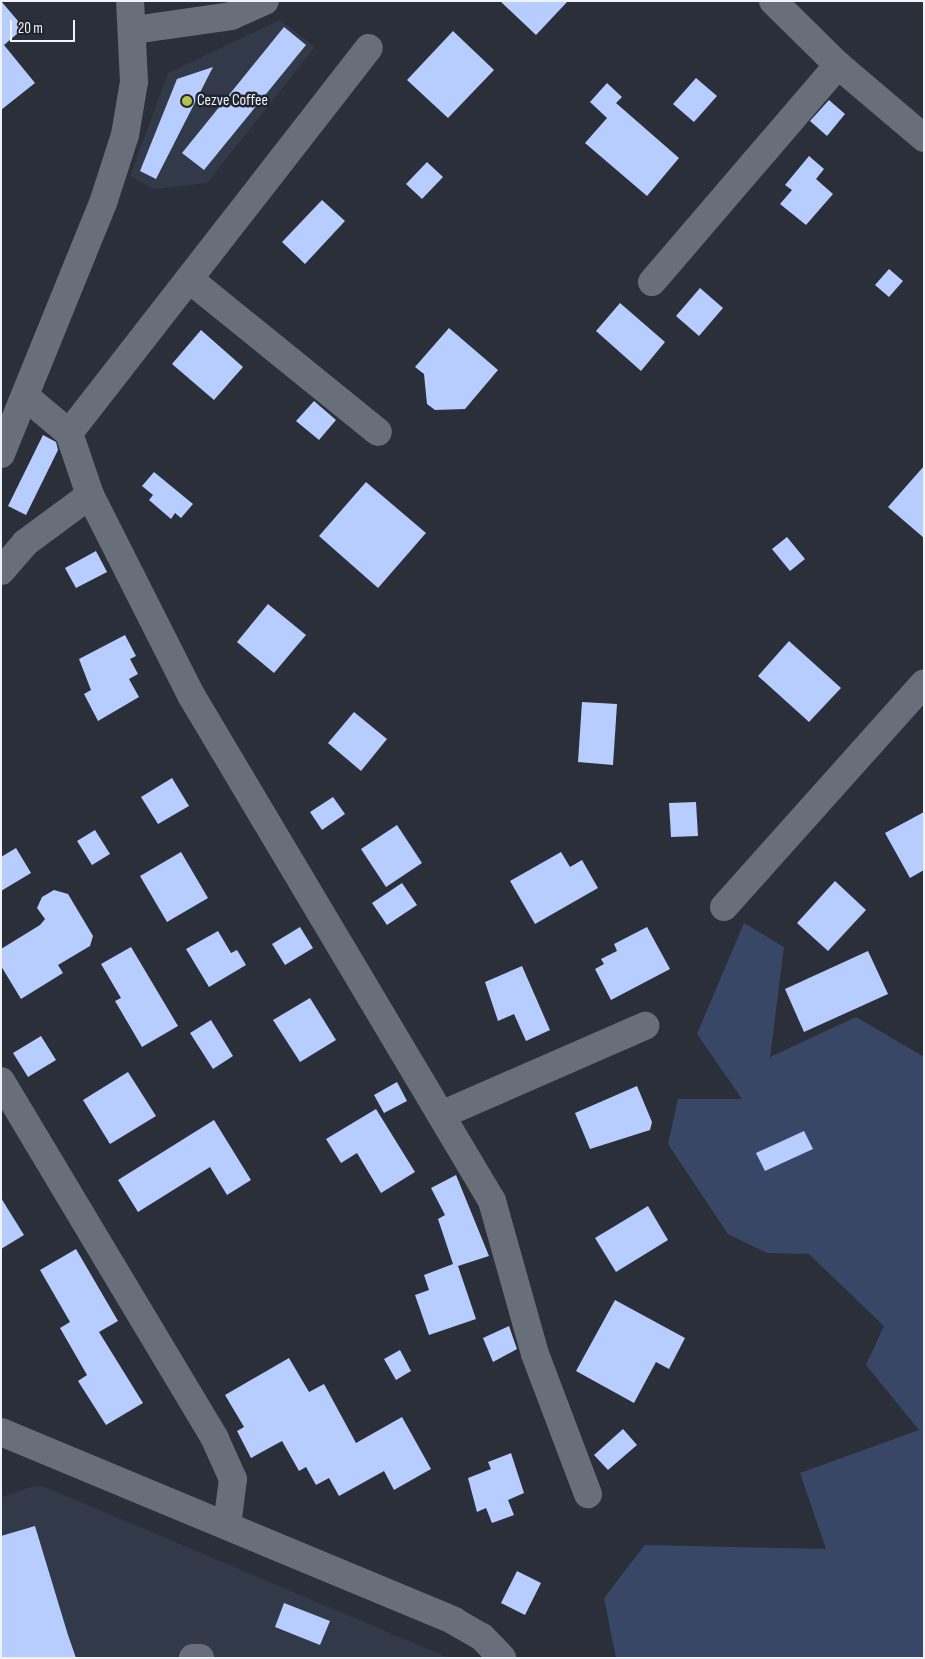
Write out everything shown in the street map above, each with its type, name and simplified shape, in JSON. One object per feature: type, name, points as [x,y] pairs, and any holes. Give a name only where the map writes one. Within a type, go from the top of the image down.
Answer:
[{"type":"street","points":[[1,454],[26,397],[103,204],[125,135],[134,82],[134,30],[130,1]]},
{"type":"street","points":[[134,30],[231,16],[265,1]]},
{"type":"street","points":[[773,1],[838,65],[924,138]]},
{"type":"street","points":[[69,433],[368,48]]},
{"type":"street","points":[[652,282],[838,65]]},
{"type":"street","points":[[189,279],[378,432]]},
{"type":"street","points":[[26,397],[69,433],[90,495],[191,695],[492,1201],[535,1354],[588,1494]]},
{"type":"street","points":[[1,571],[25,544],[90,495]]},
{"type":"street","points":[[724,907],[924,683]]},
{"type":"street","points":[[441,1115],[645,1026]]},
{"type":"street","points":[[1,1081],[215,1439],[233,1479],[227,1525]]},
{"type":"street","points":[[1,1432],[454,1621],[482,1637],[502,1658]]},
{"type":"street","points":[[193,1658],[200,1658]]},
{"type":"shaded area","points":[[280,20],[315,47],[207,183],[154,189],[130,176],[168,73]]},
{"type":"shaded area","points":[[744,923],[784,947],[770,1057],[856,1017],[924,1057],[924,1658],[616,1658],[604,1598],[645,1545],[826,1549],[800,1473],[919,1430],[866,1365],[884,1326],[809,1254],[767,1253],[728,1234],[668,1144],[678,1099],[742,1099],[697,1034]]},
{"type":"shaded area","points":[[34,1486],[45,1487],[449,1658],[1,1658],[1,1497]]},
{"type":"building","points":[[1,1],[24,28],[4,45],[35,83],[1,110]]},
{"type":"building","points":[[500,1],[568,1],[536,35]]},
{"type":"building","points":[[284,27],[306,45],[204,170],[182,153]]},
{"type":"building","points":[[453,31],[494,70],[448,118],[407,80]]},
{"type":"building","points":[[213,67],[156,179],[140,171],[177,79]]},
{"type":"building","points":[[696,78],[717,96],[694,122],[673,104]]},
{"type":"building","points":[[607,83],[622,97],[616,103],[679,158],[647,196],[585,143],[607,118],[590,102]]},
{"type":"building","points":[[829,100],[845,114],[827,136],[810,121]]},
{"type":"building","points":[[809,156],[824,169],[816,179],[833,194],[806,225],[780,204],[792,190],[785,185]]},
{"type":"building","points":[[427,162],[443,177],[422,199],[406,184]]},
{"type":"building","points":[[322,200],[345,221],[305,264],[282,242]]},
{"type":"building","points":[[889,269],[903,281],[889,297],[875,285]]},
{"type":"building","points":[[700,288],[723,308],[699,336],[676,316]]},
{"type":"building","points":[[620,303],[665,342],[641,371],[596,331]]},
{"type":"building","points":[[449,328],[498,370],[465,409],[435,410],[427,404],[424,374],[415,367]]},
{"type":"building","points":[[201,330],[243,367],[214,400],[172,364]]},
{"type":"building","points":[[314,401],[336,420],[319,440],[296,421]]},
{"type":"building","points":[[43,435],[56,442],[58,450],[26,515],[8,506]]},
{"type":"building","points":[[924,466],[924,538],[888,507]]},
{"type":"building","points":[[154,472],[193,504],[181,518],[175,513],[171,519],[149,500],[153,495],[142,486]]},
{"type":"building","points":[[366,482],[426,533],[378,588],[319,536]]},
{"type":"building","points":[[787,537],[805,559],[790,571],[772,549]]},
{"type":"building","points":[[96,551],[107,572],[76,588],[65,568]]},
{"type":"building","points":[[268,604],[306,635],[274,673],[237,642]]},
{"type":"building","points":[[125,635],[136,656],[130,659],[138,674],[129,679],[139,697],[98,721],[84,694],[91,690],[79,659]]},
{"type":"building","points":[[789,641],[841,688],[809,722],[758,676]]},
{"type":"building","points":[[582,702],[617,704],[613,765],[578,762]]},
{"type":"building","points":[[354,712],[387,739],[361,771],[328,743]]},
{"type":"building","points":[[172,778],[189,806],[158,824],[141,797]]},
{"type":"building","points":[[333,797],[345,814],[322,830],[310,812]]},
{"type":"building","points":[[696,802],[698,836],[671,837],[669,803]]},
{"type":"building","points":[[924,812],[924,870],[910,878],[885,833]]},
{"type":"building","points":[[397,825],[422,863],[386,887],[361,849]]},
{"type":"building","points":[[95,830],[110,854],[92,865],[77,841]]},
{"type":"building","points":[[16,848],[31,873],[1,891],[1,857]]},
{"type":"building","points":[[181,852],[208,898],[167,922],[140,876]]},
{"type":"building","points":[[561,852],[570,867],[582,860],[598,888],[535,924],[510,881]]},
{"type":"building","points":[[835,881],[866,910],[828,951],[797,923]]},
{"type":"building","points":[[402,883],[417,905],[387,925],[372,903]]},
{"type":"building","points":[[54,890],[68,894],[93,936],[90,946],[58,965],[63,973],[21,999],[1,966],[1,949],[40,925],[45,919],[37,908],[42,897]]},
{"type":"building","points":[[300,927],[313,948],[285,965],[272,944]]},
{"type":"building","points":[[647,927],[670,969],[611,1000],[595,969],[604,964],[601,959],[617,951],[614,944]]},
{"type":"building","points":[[218,931],[231,953],[237,950],[246,965],[209,987],[186,949]]},
{"type":"building","points":[[131,947],[178,1026],[142,1047],[115,1001],[121,998],[101,964]]},
{"type":"building","points":[[868,951],[888,994],[804,1032],[785,989]]},
{"type":"building","points":[[522,966],[550,1030],[526,1041],[514,1014],[498,1021],[485,982]]},
{"type":"building","points":[[310,998],[336,1040],[300,1062],[273,1020]]},
{"type":"building","points":[[211,1020],[233,1056],[213,1069],[190,1033]]},
{"type":"building","points":[[41,1036],[56,1060],[28,1077],[13,1053]]},
{"type":"building","points":[[128,1072],[156,1116],[110,1144],[83,1100]]},
{"type":"building","points":[[397,1082],[407,1101],[384,1113],[374,1095]]},
{"type":"building","points":[[637,1086],[652,1122],[650,1130],[590,1149],[575,1113]]},
{"type":"building","points":[[376,1109],[415,1172],[381,1193],[357,1153],[341,1163],[326,1139]]},
{"type":"building","points":[[214,1120],[251,1180],[227,1195],[210,1167],[138,1212],[118,1180]]},
{"type":"building","points":[[804,1131],[813,1149],[765,1171],[756,1153]]},
{"type":"building","points":[[456,1175],[489,1256],[458,1266],[476,1319],[429,1335],[415,1295],[429,1290],[424,1275],[453,1264],[438,1219],[445,1215],[431,1188]]},
{"type":"building","points":[[1,1198],[24,1235],[1,1249]]},
{"type":"building","points":[[648,1206],[668,1240],[616,1272],[595,1238]]},
{"type":"building","points":[[76,1249],[118,1321],[99,1332],[143,1403],[106,1425],[78,1381],[87,1375],[60,1328],[70,1322],[40,1270]]},
{"type":"building","points":[[615,1300],[685,1338],[669,1369],[656,1362],[634,1403],[576,1371]]},
{"type":"building","points":[[509,1326],[517,1349],[493,1362],[483,1338]]},
{"type":"building","points":[[400,1350],[411,1371],[396,1380],[384,1359]]},
{"type":"building","points":[[289,1358],[309,1392],[324,1384],[356,1443],[402,1417],[431,1469],[394,1490],[384,1471],[339,1496],[329,1478],[316,1485],[306,1467],[299,1471],[282,1441],[251,1458],[237,1431],[244,1427],[225,1395]]},
{"type":"building","points":[[623,1429],[637,1445],[608,1470],[594,1455]]},
{"type":"building","points":[[511,1453],[524,1493],[508,1500],[514,1515],[492,1523],[486,1508],[477,1512],[468,1478],[491,1469],[488,1462]]},
{"type":"building","points":[[35,1526],[76,1658],[1,1658],[1,1536]]},
{"type":"building","points":[[517,1571],[541,1583],[525,1615],[501,1603]]},
{"type":"building","points":[[284,1603],[330,1621],[320,1645],[275,1627]]},
{"type":"place","name":"Cezve Coffee","points":[[187,101]]}]
